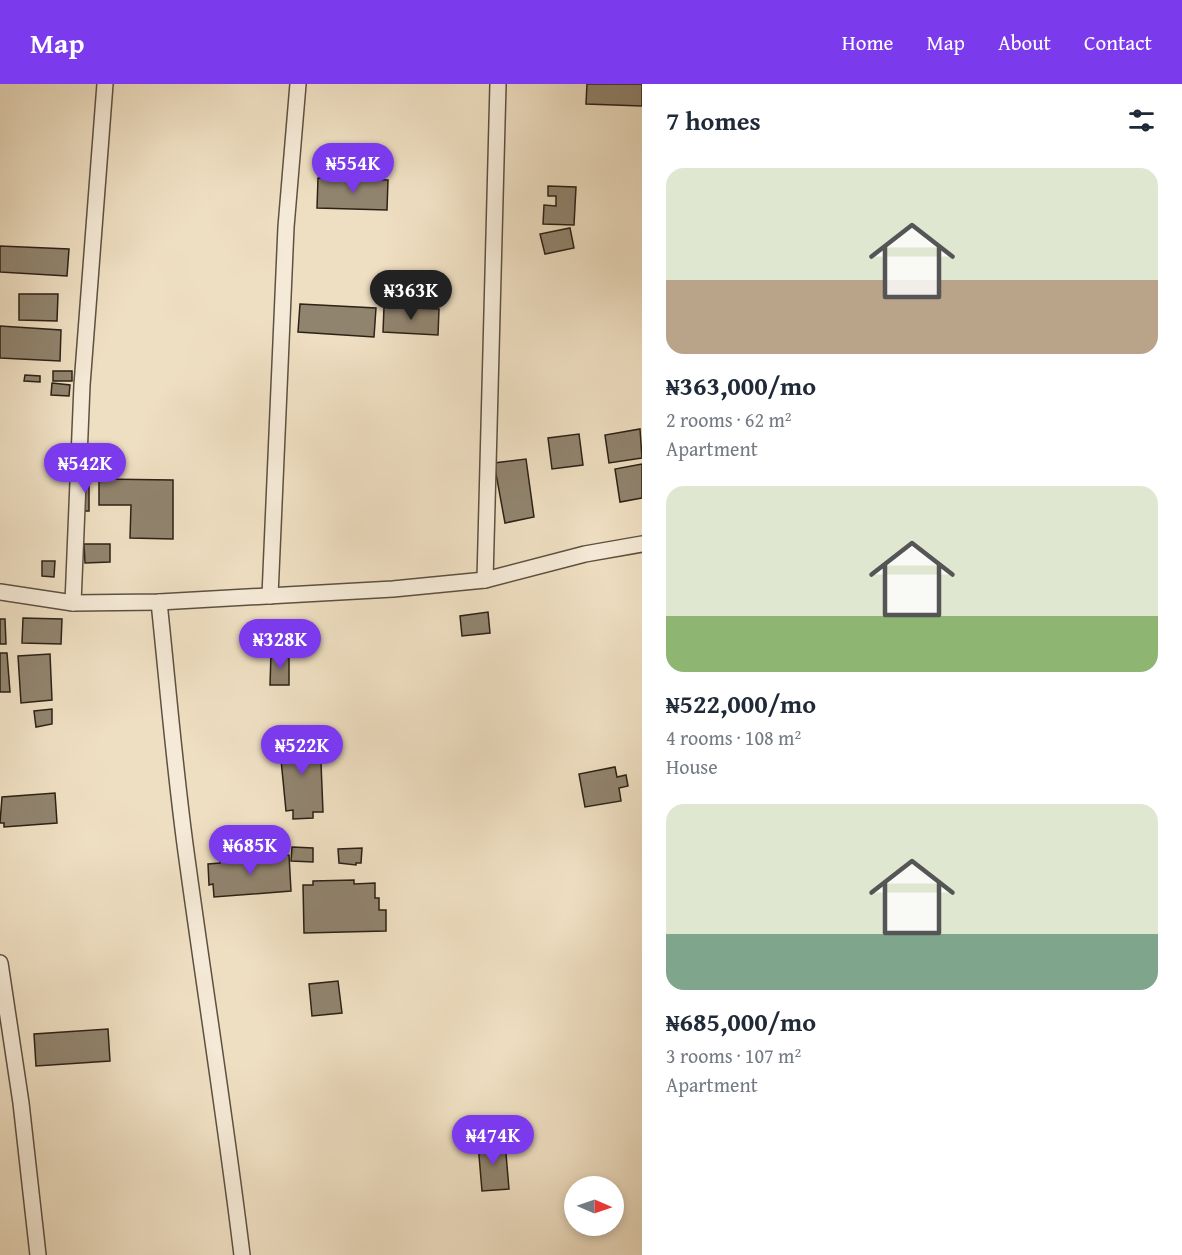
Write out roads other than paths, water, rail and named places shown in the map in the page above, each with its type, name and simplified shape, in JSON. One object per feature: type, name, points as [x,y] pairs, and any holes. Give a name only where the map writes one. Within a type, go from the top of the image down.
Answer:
[{"type":"street","points":[[73,603],[82,385],[105,84]]},
{"type":"street","points":[[270,596],[286,227],[298,84]]},
{"type":"street","points":[[485,580],[493,187],[498,84]]},
{"type":"street","points":[[0,592],[73,603],[159,602],[485,580],[585,554],[642,544]]},
{"type":"street","points":[[159,602],[187,858],[207,987],[222,1118],[242,1255]]},
{"type":"street","points":[[0,963],[21,1103],[38,1255]]}]
